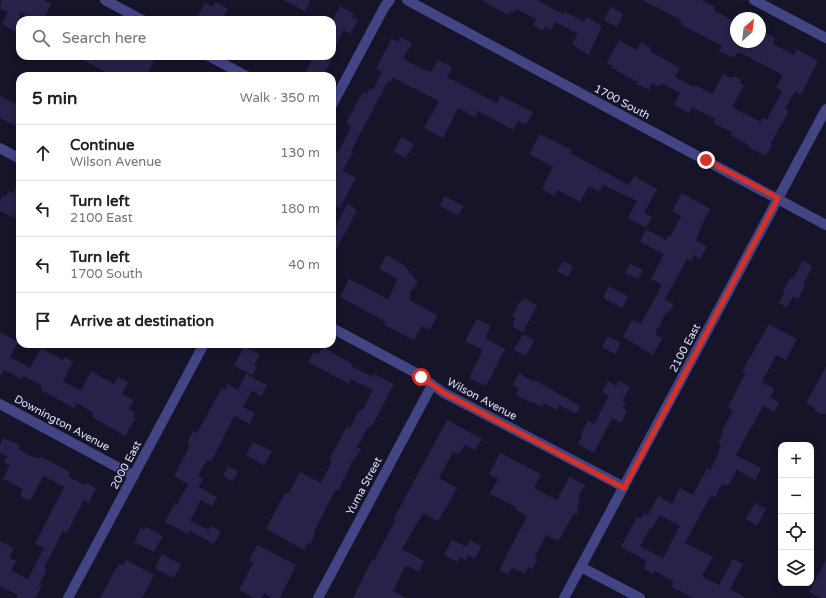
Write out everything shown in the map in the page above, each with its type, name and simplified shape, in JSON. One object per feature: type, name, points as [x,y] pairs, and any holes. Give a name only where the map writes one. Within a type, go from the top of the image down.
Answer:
[{"type":"street","points":[[105,0],[135,16]]},
{"type":"street","points":[[336,98],[385,6],[390,0]]},
{"type":"street","name":"1700 South","points":[[407,0],[826,225]]},
{"type":"street","points":[[754,0],[826,38]]},
{"type":"street","points":[[216,60],[239,72]]},
{"type":"street","name":"2100 East","points":[[564,598],[826,109]]},
{"type":"street","points":[[0,148],[16,157]]},
{"type":"street","name":"Wilson Avenue","points":[[336,330],[416,373],[444,393],[624,488]]},
{"type":"street","name":"2000 East","points":[[68,598],[202,348]]},
{"type":"street","name":"Yuma Street","points":[[318,598],[432,385]]},
{"type":"street","name":"Downington Avenue","points":[[0,404],[134,476]]},
{"type":"street","points":[[581,566],[640,598]]},
{"type":"building","points":[[2,0],[43,0],[51,4],[45,16],[28,16],[20,12],[20,16],[16,16],[16,32],[2,24],[8,12],[0,8]]},
{"type":"building","points":[[283,0],[310,0],[305,11]]},
{"type":"building","points":[[481,0],[537,0],[563,14],[564,11],[584,22],[586,17],[602,26],[589,55],[572,44],[578,34],[555,22],[551,30],[545,27],[543,31],[533,25],[536,19],[516,9],[514,13],[510,11],[508,15]]},
{"type":"building","points":[[642,0],[702,0],[715,7],[713,10],[730,19],[730,48],[766,48],[766,33],[775,38],[773,44],[794,55],[797,49],[818,61],[801,95],[795,91],[785,109],[789,111],[770,144],[772,145],[766,156],[748,147],[749,145],[730,135],[732,132],[713,123],[715,119],[692,107],[689,113],[674,105],[680,93],[661,83],[659,87],[652,83],[649,90],[636,84],[637,82],[612,68],[613,66],[607,63],[619,40],[637,50],[641,42],[651,48],[650,51],[680,68],[675,77],[694,87],[695,85],[713,94],[723,74],[732,78],[734,76],[742,80],[740,83],[744,85],[732,107],[761,122],[763,118],[767,120],[782,91],[776,88],[783,75],[738,52],[734,58],[719,51],[722,46],[680,24],[682,21]]},
{"type":"building","points":[[215,2],[228,9],[224,16],[198,15],[205,3],[213,7]]},
{"type":"building","points":[[340,6],[354,14],[352,17],[358,20],[350,34],[344,30],[336,45],[336,16],[335,16]]},
{"type":"building","points":[[611,7],[623,14],[617,27],[604,20]]},
{"type":"building","points":[[401,37],[412,43],[403,59],[424,70],[425,69],[431,72],[438,60],[452,67],[447,77],[497,103],[501,96],[533,112],[526,125],[518,121],[513,130],[478,111],[475,117],[458,108],[443,138],[424,128],[439,101],[393,78],[390,83],[388,81],[351,151],[353,152],[343,171],[356,178],[340,208],[336,206],[336,151],[338,152],[349,132],[348,131],[351,126],[346,123],[363,92],[367,94],[370,88],[373,90],[382,72],[376,69],[392,38],[398,42]]},
{"type":"building","points":[[83,60],[154,61],[149,72],[105,72]]},
{"type":"building","points":[[312,60],[331,60],[325,72],[305,72]]},
{"type":"building","points":[[0,96],[16,104],[16,126],[0,118]]},
{"type":"building","points":[[540,134],[572,150],[570,153],[629,185],[634,176],[657,189],[644,213],[652,217],[646,228],[628,218],[637,201],[603,185],[599,192],[589,186],[580,202],[557,190],[554,196],[542,189],[553,167],[529,154]]},
{"type":"building","points":[[401,137],[414,144],[406,158],[394,152]]},
{"type":"building","points":[[16,187],[16,214],[14,218],[0,211],[0,201],[3,195],[5,197],[9,191],[13,193]]},
{"type":"building","points":[[682,193],[710,209],[696,240],[707,247],[700,259],[694,255],[691,261],[687,259],[665,299],[674,304],[669,313],[667,311],[656,332],[656,335],[662,338],[653,355],[623,337],[632,320],[641,324],[662,285],[651,279],[664,254],[640,242],[646,229],[666,240],[668,235],[670,237],[681,216],[672,211]]},
{"type":"building","points":[[444,196],[464,206],[458,215],[440,206]]},
{"type":"building","points":[[347,204],[357,210],[336,249],[336,226]]},
{"type":"building","points":[[386,255],[404,265],[418,283],[409,293],[411,295],[409,300],[437,315],[430,330],[422,326],[414,340],[384,325],[386,322],[340,297],[349,279],[388,299],[398,279],[379,269]]},
{"type":"building","points":[[563,261],[573,266],[568,277],[557,271]]},
{"type":"building","points":[[803,261],[812,266],[803,285],[805,286],[798,299],[793,296],[787,308],[779,303],[785,292],[783,291],[790,278],[793,279]]},
{"type":"building","points":[[630,264],[643,270],[638,279],[625,273]]},
{"type":"building","points":[[609,286],[628,297],[622,308],[603,298]]},
{"type":"building","points":[[524,298],[537,305],[523,332],[513,327],[514,325],[512,324],[516,318],[512,316],[521,300],[523,301]]},
{"type":"building","points":[[477,319],[491,326],[485,338],[505,349],[486,386],[469,378],[483,350],[465,341]]},
{"type":"building","points":[[769,324],[797,339],[786,360],[776,355],[762,382],[774,389],[770,397],[779,402],[774,412],[763,406],[736,455],[761,468],[755,480],[737,470],[728,486],[724,484],[723,486],[721,485],[715,497],[711,495],[685,543],[713,557],[702,576],[719,585],[733,559],[743,564],[730,589],[746,598],[693,598],[672,587],[673,581],[655,571],[653,574],[644,569],[646,566],[644,565],[647,561],[621,547],[637,517],[641,519],[644,513],[648,515],[658,496],[672,504],[680,488],[693,495],[707,468],[710,470],[720,451],[718,450],[721,445],[718,443],[724,432],[722,431],[733,410],[728,407],[745,374],[742,372]],"holes":[[[659,515],[680,526],[663,558],[640,546],[650,528],[652,529]]]},
{"type":"building","points":[[0,332],[16,341],[16,346],[10,357],[30,368],[41,348],[63,360],[65,357],[73,362],[63,381],[81,391],[91,371],[114,384],[118,377],[128,382],[122,394],[134,400],[129,409],[135,412],[133,417],[136,418],[125,436],[92,417],[94,413],[77,403],[74,408],[41,390],[41,385],[23,376],[22,379],[4,370],[0,377]]},
{"type":"building","points":[[523,334],[534,340],[526,356],[514,350]]},
{"type":"building","points":[[608,336],[621,343],[615,354],[602,347]]},
{"type":"building","points":[[243,348],[248,348],[260,355],[254,365],[257,367],[252,375],[234,366]]},
{"type":"building","points":[[322,348],[325,348],[352,364],[351,366],[372,377],[374,374],[394,384],[372,426],[370,425],[369,428],[368,427],[357,447],[361,449],[355,459],[354,458],[338,491],[335,490],[313,534],[315,535],[310,545],[307,544],[304,550],[266,529],[285,493],[288,494],[300,472],[321,483],[332,462],[329,460],[347,426],[350,428],[359,410],[362,411],[373,390],[351,379],[349,384],[308,362],[314,352],[319,354]]},
{"type":"building","points":[[826,367],[826,414],[824,413],[823,415],[806,403]]},
{"type":"building","points":[[519,373],[534,382],[535,380],[580,406],[576,414],[559,405],[557,410],[544,403],[542,407],[516,395],[519,388],[513,385]]},
{"type":"building","points":[[246,374],[267,385],[261,396],[252,391],[243,407],[255,413],[250,424],[234,416],[211,462],[207,460],[198,476],[203,479],[199,487],[217,497],[212,506],[201,500],[190,521],[209,530],[211,526],[221,531],[214,544],[190,531],[188,534],[165,522],[175,503],[177,505],[188,484],[174,476],[190,446],[187,444],[193,431],[197,433],[222,388],[225,390],[228,384],[238,390]]},
{"type":"building","points":[[608,381],[616,386],[619,381],[630,387],[622,401],[626,403],[623,408],[627,411],[621,423],[612,418],[594,453],[578,444],[583,435],[581,434],[588,421],[594,424],[609,396],[602,392]]},
{"type":"building","points":[[447,420],[482,439],[475,450],[465,445],[460,453],[459,452],[458,454],[453,452],[439,478],[457,488],[438,521],[423,513],[402,549],[424,561],[419,572],[406,565],[393,591],[406,598],[353,598],[372,560],[374,561],[395,521],[393,520]]},
{"type":"building","points":[[3,438],[20,445],[18,449],[35,458],[36,457],[39,459],[40,456],[70,472],[69,477],[85,485],[86,483],[96,488],[89,503],[84,500],[67,533],[63,531],[44,568],[47,570],[39,585],[42,586],[35,598],[16,598],[18,595],[0,586],[0,541],[14,548],[9,558],[16,561],[11,570],[28,579],[44,548],[35,544],[64,487],[43,476],[30,501],[20,496],[23,489],[3,479],[10,465],[4,462],[7,456],[0,453],[0,445]]},
{"type":"building","points":[[253,442],[272,451],[264,465],[246,455]]},
{"type":"building","points":[[500,453],[541,474],[534,488],[557,500],[569,477],[585,485],[578,500],[580,501],[577,508],[579,513],[574,514],[558,541],[546,535],[534,558],[537,560],[532,569],[528,567],[525,574],[512,568],[508,574],[499,570],[527,516],[515,509],[516,507],[490,494],[498,479],[489,474]]},
{"type":"building","points":[[228,466],[238,472],[233,481],[223,476]]},
{"type":"building","points":[[755,503],[766,509],[757,526],[746,519]]},
{"type":"building","points":[[146,527],[163,536],[154,552],[134,542],[141,528],[144,530]]},
{"type":"building","points":[[452,540],[467,547],[470,540],[481,546],[475,559],[468,555],[466,560],[460,557],[457,562],[444,555]]},
{"type":"building","points":[[257,545],[296,565],[280,598],[272,598],[264,593],[261,598],[254,598],[239,590],[253,563],[249,560]]},
{"type":"building","points":[[162,554],[181,564],[174,578],[155,568]]},
{"type":"building","points":[[126,560],[154,575],[142,598],[100,598],[116,568],[117,569],[119,564],[123,566]]},
{"type":"building","points":[[826,560],[826,598],[821,598],[809,592],[812,586],[814,586],[814,583]]},
{"type":"route","points":[[421,377],[444,393],[624,488],[778,198],[706,160]]}]
